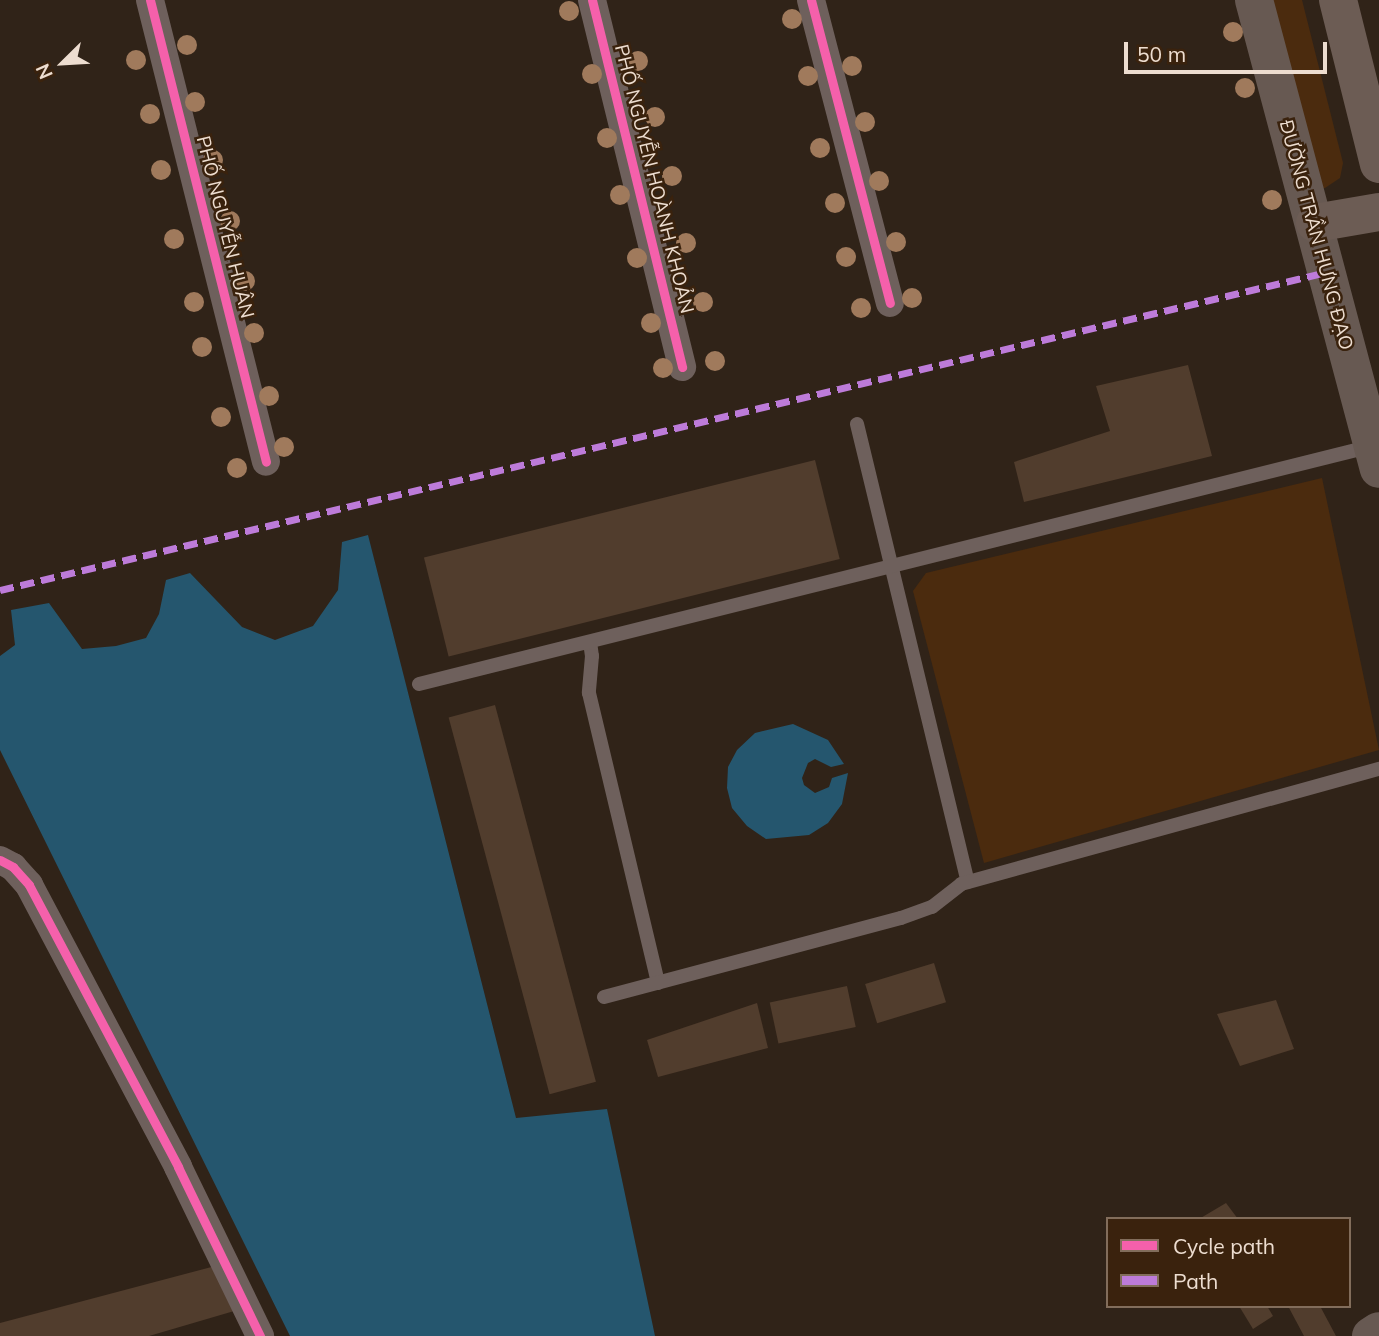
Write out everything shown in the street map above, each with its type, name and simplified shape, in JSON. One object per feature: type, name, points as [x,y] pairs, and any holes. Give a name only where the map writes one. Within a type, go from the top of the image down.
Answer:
[{"type":"highway","points":[[1338,0],[1379,164]]},
{"type":"highway","points":[[1315,223],[1379,212]]},
{"type":"main road","name":"ĐƯỜNG TRẦN HƯNG ĐẠO","points":[[1254,0],[1376,457]]},
{"type":"main road","points":[[1371,1336],[1379,1331]]},
{"type":"street","name":"PHỐ NGUYỄN HUÂN","points":[[150,0],[266,462]]},
{"type":"street","name":"PHỐ NGUYỄN HOÀNH KHOẢN","points":[[592,0],[682,366]]},
{"type":"street","points":[[811,0],[890,303]]},
{"type":"street","points":[[0,860],[13,867],[29,885],[178,1167],[260,1336]]},
{"type":"lane","points":[[858,424],[968,882]]},
{"type":"lane","points":[[419,684],[891,567],[1376,457]]},
{"type":"lane","points":[[590,642],[592,656],[589,693],[658,983]]},
{"type":"lane","points":[[604,997],[901,918],[932,907],[961,884],[1379,769]]},
{"type":"shaded area","points":[[1265,0],[1302,0],[1343,163],[1340,178],[1325,188],[1318,188]]},
{"type":"shaded area","points":[[1322,478],[1379,750],[984,863],[913,591],[926,573]]},
{"type":"water","points":[[368,535],[516,1118],[607,1109],[655,1336],[290,1336],[0,750],[0,656],[15,645],[11,610],[49,603],[82,649],[116,646],[146,638],[159,614],[166,580],[190,573],[242,627],[275,640],[313,626],[338,590],[342,542]]},
{"type":"water","points":[[793,724],[828,740],[844,764],[831,767],[815,759],[808,763],[802,778],[804,785],[815,793],[829,787],[832,778],[848,773],[842,804],[828,823],[809,835],[766,839],[747,826],[732,808],[727,788],[728,767],[737,750],[755,733]]},
{"type":"building","points":[[1188,365],[1212,456],[1024,502],[1014,462],[1110,431],[1096,386]]},
{"type":"building","points":[[815,460],[840,559],[449,656],[424,557]]},
{"type":"building","points":[[495,705],[596,1082],[550,1094],[449,717]]},
{"type":"building","points":[[934,963],[946,1002],[877,1023],[865,984]]},
{"type":"building","points":[[847,986],[856,1027],[778,1044],[770,1002]]},
{"type":"building","points":[[1276,1000],[1294,1049],[1240,1066],[1217,1014]]},
{"type":"building","points":[[757,1003],[768,1048],[658,1077],[647,1040]]},
{"type":"building","points":[[1226,1203],[1236,1217],[1202,1217]]},
{"type":"building","points":[[219,1265],[241,1309],[149,1336],[0,1336],[0,1323]]},
{"type":"building","points":[[1240,1308],[1268,1308],[1273,1316],[1253,1329]]},
{"type":"building","points":[[1289,1308],[1321,1308],[1336,1336],[1304,1336]]},
{"type":"marked path","points":[[0,590],[1327,272]]},
{"type":"cycle path","points":[[150,0],[266,462]]},
{"type":"cycle path","points":[[592,0],[682,367]]},
{"type":"cycle path","points":[[811,0],[890,303]]},
{"type":"cycle path","points":[[0,860],[13,867],[29,885],[178,1167],[260,1336]]}]
